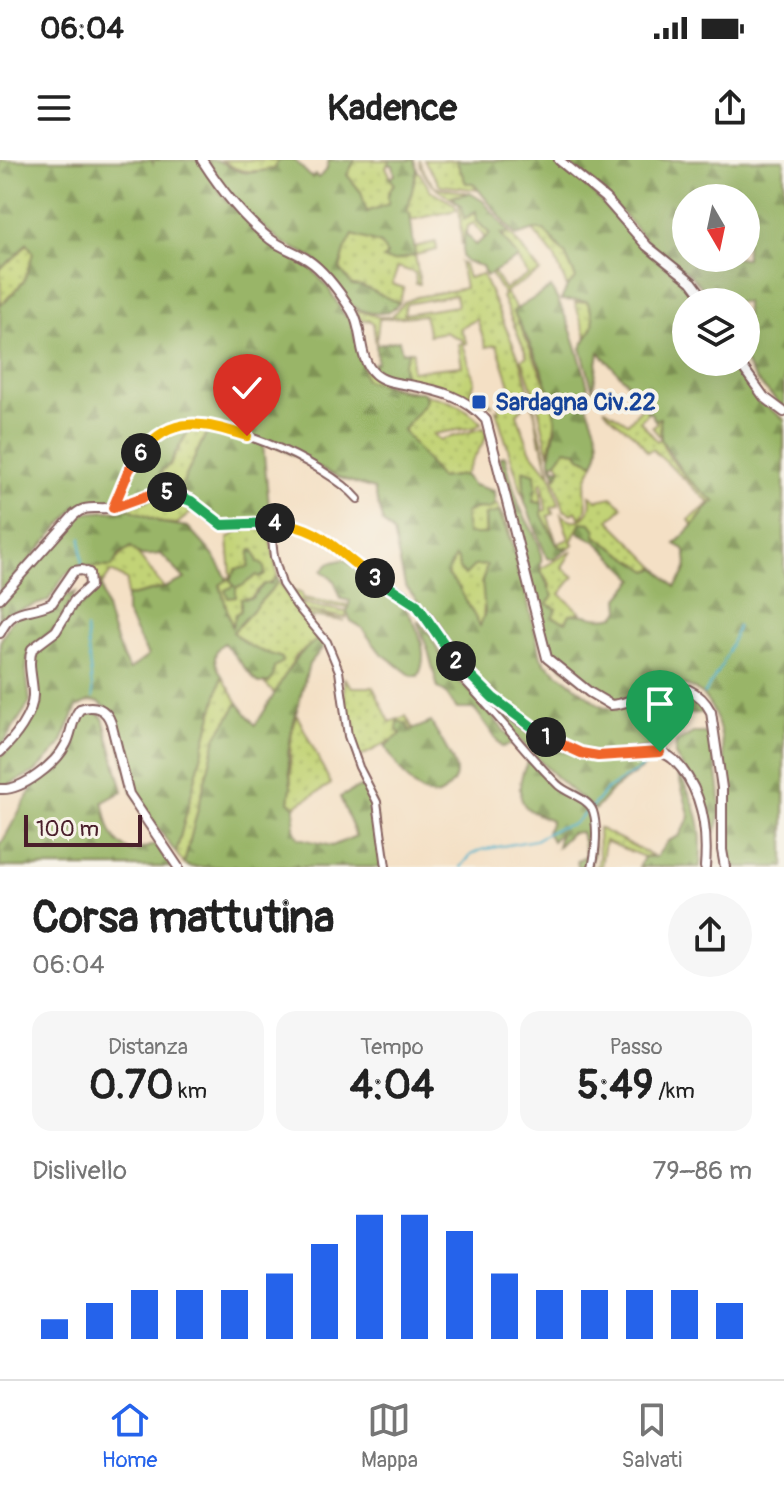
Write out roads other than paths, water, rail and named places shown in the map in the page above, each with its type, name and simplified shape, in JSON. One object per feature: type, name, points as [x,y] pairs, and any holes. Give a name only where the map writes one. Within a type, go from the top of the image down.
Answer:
[{"type":"street","points":[[202,160],[229,197],[270,239],[320,270],[355,317],[365,360],[377,376],[450,395],[464,401],[486,420],[549,662],[611,705],[667,686],[687,689],[704,701],[711,712],[721,775],[725,867]]},
{"type":"street","points":[[559,160],[583,178],[647,246],[696,288]]},
{"type":"street","points":[[749,376],[764,397],[784,412]]},
{"type":"street","points":[[113,508],[129,470],[149,444],[162,433],[185,424],[215,427],[260,441],[334,477],[358,499]]},
{"type":"street","points":[[0,598],[85,507],[113,508],[158,492],[168,492],[191,501],[222,525],[270,522],[292,524],[313,531],[335,545],[367,573],[417,605],[458,664],[530,728],[570,749],[598,756],[653,752],[666,754],[673,759],[695,790],[701,807],[707,837],[705,867]]},
{"type":"street","points":[[270,522],[274,557],[282,584],[327,642],[339,671],[348,736],[377,802],[386,867]]},
{"type":"street","points":[[0,633],[18,612],[52,603],[74,571],[89,573],[90,586],[74,601],[56,631],[32,649],[29,662],[32,705],[0,752]]},
{"type":"street","points":[[458,664],[458,674],[481,697],[508,732],[560,787],[591,809],[595,855],[592,867]]},
{"type":"street","points":[[0,789],[23,785],[55,758],[65,746],[80,709],[90,706],[101,709],[111,723],[129,794],[178,867]]},
{"type":"waterway","points":[[81,538],[82,566]]},
{"type":"waterway","points":[[704,694],[722,666],[738,626]]},
{"type":"waterway","points":[[86,628],[93,698]]},
{"type":"waterway","points":[[461,867],[471,855],[481,850],[535,840],[557,828],[573,824],[606,790],[652,761]]},
{"type":"place","name":"Sardagna Civ.22","points":[[479,402]]}]
